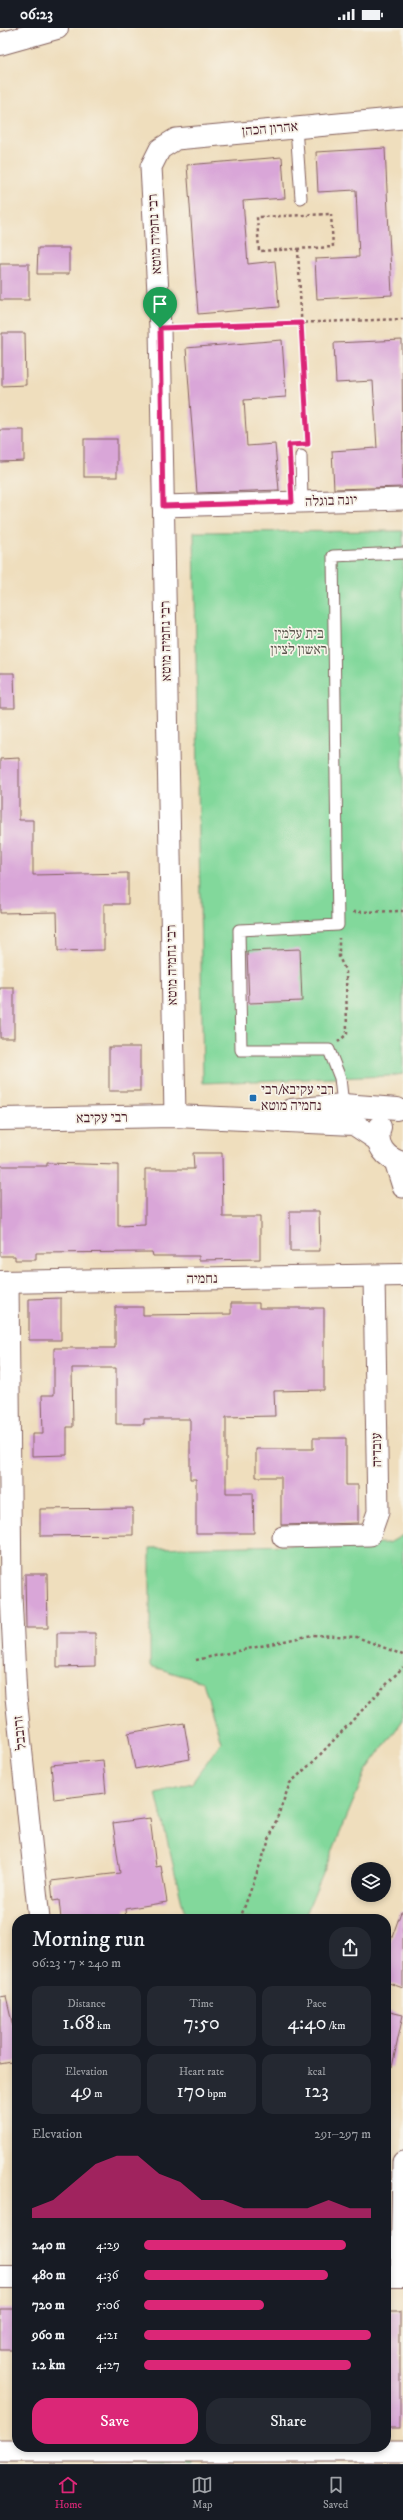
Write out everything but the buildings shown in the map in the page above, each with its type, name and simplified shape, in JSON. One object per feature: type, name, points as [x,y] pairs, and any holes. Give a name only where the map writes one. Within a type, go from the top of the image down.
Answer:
[{"type":"street","points":[[0,44],[57,28]]},
{"type":"street","name":"אהרון הכהן","points":[[151,167],[160,149],[176,139],[403,118]]},
{"type":"street","name":"רבי נחמיה מוטא","points":[[151,167],[160,328],[175,1116]]},
{"type":"street","name":"יונה בוגלה","points":[[163,506],[403,499]]},
{"type":"street","points":[[204,1118],[343,1105],[400,1109]]},
{"type":"street","points":[[378,1140],[382,1121],[400,1109]]},
{"type":"street","name":"רבי עקיבא","points":[[0,1119],[175,1116],[204,1118]]},
{"type":"street","points":[[204,1118],[354,1124],[378,1140],[387,1156],[399,1162],[403,1187]]},
{"type":"street","name":"נחמיה","points":[[4,1282],[374,1277],[403,1272]]},
{"type":"street","name":"עובדיה","points":[[283,1537],[370,1535],[378,1512],[374,1277]]},
{"type":"street","name":"זרובבל","points":[[4,1282],[11,1595],[8,1697],[38,1914]]},
{"type":"street","points":[[397,2276],[403,2162]]},
{"type":"street","points":[[0,2277],[12,2277]]},
{"type":"street","points":[[391,2451],[403,2451]]},
{"type":"street","points":[[0,2452],[198,2458],[374,2452]]},
{"type":"lane","points":[[296,127],[302,198]]},
{"type":"lane","points":[[301,456],[302,502]]},
{"type":"lane","points":[[343,1105],[340,1078],[329,1050],[241,1050],[239,930],[338,925],[333,556],[403,553]]},
{"type":"path","points":[[331,214],[333,247],[298,249],[259,251],[257,218],[331,214]]},
{"type":"path","points":[[298,249],[308,444],[301,445]]},
{"type":"path","points":[[160,328],[403,319]]},
{"type":"path","points":[[338,912],[403,911]]},
{"type":"path","points":[[329,1050],[347,1034],[346,972],[339,957],[338,925]]},
{"type":"path","points":[[196,1660],[312,1635],[357,1637],[403,1655]]},
{"type":"path","points":[[242,1914],[290,1783],[314,1761],[403,1667]]},
{"type":"green space","name":"בית עלמין ראשון לציון","points":[[403,531],[403,1074],[388,1076],[203,1083],[194,532]]},
{"type":"green space","points":[[403,1535],[403,1720],[366,1771],[306,1914],[185,1914],[156,1793],[192,1783],[221,1742],[203,1682],[150,1666],[150,1548],[389,1543]]},
{"type":"green space","points":[[193,2459],[193,2464],[111,2462]]},
{"type":"place","name":"רבי עקיבא/רבי נחמיה מוטא","points":[[253,1098]]},
{"type":"route","points":[[301,323],[308,444],[289,445],[292,502],[163,506],[160,328],[301,323]]}]
